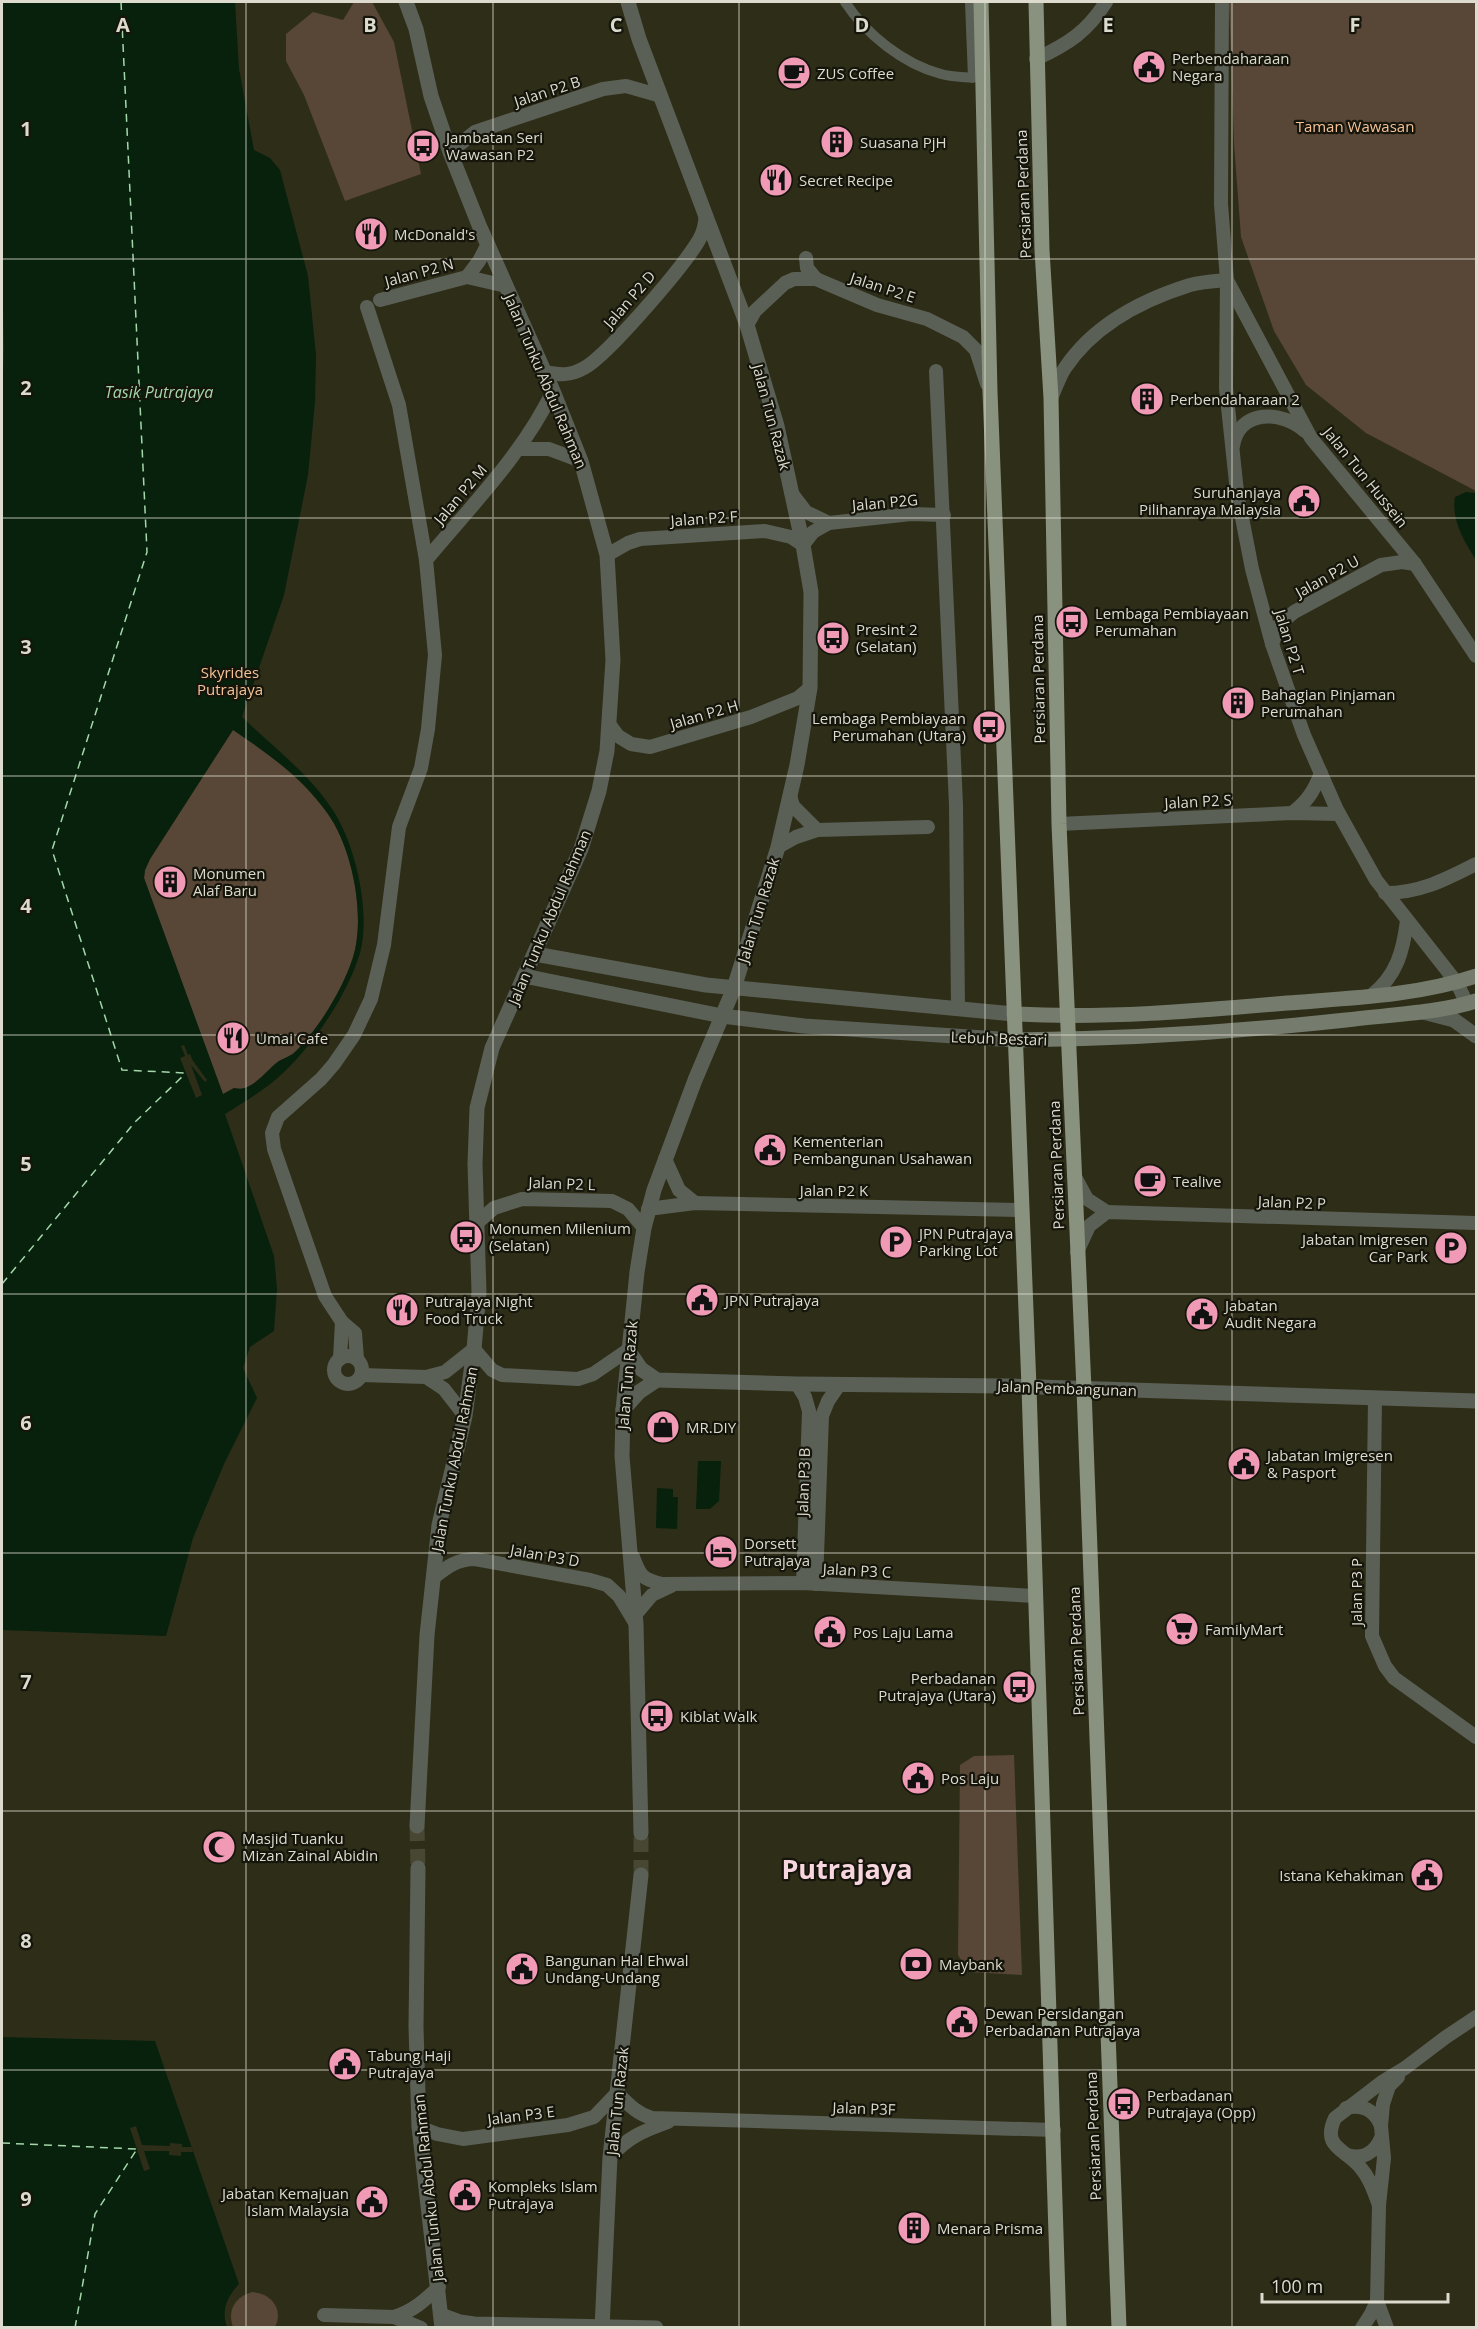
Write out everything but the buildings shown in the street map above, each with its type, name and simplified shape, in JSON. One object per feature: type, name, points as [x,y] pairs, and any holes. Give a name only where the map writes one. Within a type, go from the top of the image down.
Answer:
[{"type":"main road","points":[[981,2],[990,392],[1029,1387],[1059,2328]]},
{"type":"main road","name":"Persiaran Perdana","points":[[1036,2],[1042,250],[1051,398],[1059,824],[1084,1389],[1119,2328]]},
{"type":"main road","name":"Lebuh Bestari","points":[[1014,1014],[1068,1017],[1204,1010],[1372,995],[1457,983],[1476,976]]},
{"type":"main road","name":"Lebuh Bestari","points":[[1014,1040],[1185,1035],[1418,1011],[1472,1002]]},
{"type":"street","name":"Jalan Tunku Abdul Rahman","points":[[406,2],[416,29],[431,96],[450,152],[581,461],[607,555],[613,660],[607,751],[599,791],[581,849],[492,1048],[477,1108],[475,1152],[479,1292],[465,1416],[443,1500],[428,1635],[417,1826]]},
{"type":"street","name":"Jalan Tun Razak","points":[[628,2],[639,39],[747,325],[777,426],[811,592],[810,688],[778,847],[734,988],[665,1159],[644,1228],[622,1410],[624,1490],[635,1619],[641,1833]]},
{"type":"street","points":[[638,2],[639,39]]},
{"type":"street","points":[[845,2],[876,39],[906,59],[941,74],[973,78],[970,2]]},
{"type":"street","points":[[1036,59],[1078,36],[1106,2]]},
{"type":"street","name":"Jalan P2 T","points":[[1221,2],[1221,204],[1227,280],[1226,388],[1232,451],[1252,569],[1272,644],[1304,735],[1339,814],[1376,880],[1472,1002]]},
{"type":"street","name":"Jalan P2 B","points":[[450,152],[475,132],[603,89],[626,86],[661,96]]},
{"type":"street","name":"Jalan P2 D","points":[[544,372],[567,375],[595,362],[694,248],[702,234],[706,220],[704,209]]},
{"type":"street","name":"Jalan P2 N","points":[[467,277],[488,244]]},
{"type":"street","points":[[807,258],[807,268],[816,279]]},
{"type":"street","name":"Jalan P2 N","points":[[381,300],[467,277],[506,286]]},
{"type":"street","name":"Jalan P2 E","points":[[747,325],[755,311],[785,283],[794,279],[816,279],[877,305],[927,319],[963,337],[976,350],[990,392]]},
{"type":"street","points":[[1051,398],[1063,371],[1086,342],[1121,315],[1192,285],[1227,280]]},
{"type":"street","name":"Jalan Tun Hussein","points":[[1227,280],[1311,438],[1415,564],[1476,656]]},
{"type":"street","points":[[342,1322],[340,1359],[334,1368],[337,1379],[342,1383],[353,1384],[361,1375],[355,1333],[342,1322],[326,1296],[272,1142],[274,1125],[284,1111],[321,1079],[343,1052],[364,1017],[381,963],[399,827],[421,768],[428,729],[435,655],[426,560],[399,405],[367,307]]},
{"type":"street","points":[[936,371],[956,805],[958,1009]]},
{"type":"street","name":"Jalan P2 M","points":[[426,560],[519,449],[537,423],[553,391]]},
{"type":"street","points":[[1232,451],[1234,440],[1240,430],[1260,417],[1271,415],[1294,422],[1311,438]]},
{"type":"street","points":[[519,449],[549,449],[581,461]]},
{"type":"street","points":[[792,494],[806,512],[829,524]]},
{"type":"street","name":"Jalan P2G","points":[[829,524],[911,514],[944,515]]},
{"type":"street","points":[[803,545],[813,532],[829,524]]},
{"type":"street","name":"Jalan P2 F","points":[[607,555],[628,543],[640,540],[752,531],[777,532],[803,545]]},
{"type":"street","name":"Jalan P2 U","points":[[1272,644],[1279,625],[1294,612],[1381,565],[1402,562],[1415,564]]},
{"type":"street","name":"Jalan P2 H","points":[[609,724],[618,736],[631,744],[650,747],[751,717],[798,698],[810,688]]},
{"type":"street","points":[[1292,813],[1304,805],[1321,773]]},
{"type":"street","points":[[790,795],[793,806],[817,830]]},
{"type":"street","name":"Jalan P2 S","points":[[1059,824],[1292,813],[1339,814]]},
{"type":"street","points":[[778,847],[796,837],[817,830],[928,827]]},
{"type":"street","points":[[1385,892],[1406,893],[1430,886],[1476,864]]},
{"type":"street","points":[[1372,995],[1387,982],[1396,968],[1403,949],[1407,921]]},
{"type":"street","name":"Lebuh Bestari","points":[[535,954],[734,988],[1014,1014]]},
{"type":"street","name":"Lebuh Bestari","points":[[524,976],[722,1016],[804,1026],[1014,1040]]},
{"type":"street","points":[[1418,1011],[1454,1020],[1476,1036]]},
{"type":"street","points":[[665,1159],[679,1190],[696,1203]]},
{"type":"street","points":[[1074,1175],[1087,1198],[1107,1212],[1089,1226],[1077,1252]]},
{"type":"street","name":"Jalan P2 L","points":[[477,1223],[494,1209],[522,1198],[612,1202],[628,1209],[644,1228]]},
{"type":"street","name":"Jalan P2 K","points":[[648,1209],[696,1203],[1021,1209]]},
{"type":"street","name":"Jalan P2 P","points":[[1107,1212],[1476,1223]]},
{"type":"street","points":[[361,1375],[426,1377],[445,1372],[474,1349],[492,1370],[502,1375],[579,1379],[593,1374],[628,1350],[642,1369],[657,1380],[639,1392],[622,1410]]},
{"type":"street","points":[[340,1359],[351,1357],[357,1359]]},
{"type":"street","points":[[426,1377],[444,1389],[465,1416]]},
{"type":"street","name":"Jalan Pembangunan","points":[[657,1380],[1029,1387],[1476,1401]]},
{"type":"street","name":"Jalan P3 B","points":[[797,1384],[805,1397],[809,1412],[809,1584]]},
{"type":"street","name":"Jalan P3 B","points":[[809,1584],[822,1416],[828,1401],[839,1385]]},
{"type":"street","name":"Jalan P3 P","points":[[1375,1398],[1372,1636],[1385,1666],[1394,1678],[1476,1737]]},
{"type":"street","name":"Jalan P3 C","points":[[630,1549],[639,1573],[645,1579],[662,1584],[809,1584],[1035,1596]]},
{"type":"street","name":"Jalan P3 D","points":[[434,1578],[454,1562],[475,1558],[590,1580],[614,1590],[635,1619]]},
{"type":"street","name":"Jalan P3 C","points":[[635,1619],[652,1595],[676,1584]]},
{"type":"street","name":"Jalan Tunku Abdul Rahman","points":[[418,1868],[416,2027],[419,2127],[439,2287],[441,2321]]},
{"type":"street","name":"Jalan Tun Razak","points":[[602,2327],[610,2157],[641,1875]]},
{"type":"street","points":[[1379,2205],[1370,2180],[1359,2165],[1335,2146],[1331,2132],[1335,2118],[1476,2016]]},
{"type":"street","points":[[1387,2328],[1377,2301],[1379,2205],[1384,2158],[1381,2132],[1383,2104],[1389,2086],[1406,2068]]},
{"type":"street","name":"Jalan P3F","points":[[617,2093],[643,2116],[672,2120],[1054,2130]]},
{"type":"street","name":"Jalan P3 E","points":[[419,2127],[437,2134],[463,2139],[568,2125],[594,2117],[617,2093]]},
{"type":"street","points":[[1345,2154],[1360,2157],[1367,2154],[1373,2150],[1381,2132],[1374,2113],[1368,2109],[1353,2106],[1346,2108]]},
{"type":"street","name":"Jalan P3F","points":[[610,2157],[622,2143],[634,2135],[672,2120]]},
{"type":"street","points":[[324,2315],[394,2317],[408,2313],[439,2287]]},
{"type":"street","points":[[1362,2328],[1377,2301]]},
{"type":"street","points":[[394,2317],[421,2328]]},
{"type":"street","points":[[441,2321],[474,2324],[656,2328]]},
{"type":"green space","points":[[354,2],[372,2],[394,42],[421,174],[345,201],[304,95],[286,61],[286,34],[313,12],[343,20]]},
{"type":"green space","name":"Taman Wawasan","points":[[1229,2],[1476,2],[1476,491],[1366,433],[1306,385],[1274,331],[1241,237],[1234,144]]},
{"type":"green space","points":[[233,729],[272,757],[296,778],[328,814],[344,844],[349,861],[357,898],[358,917],[355,950],[346,977],[331,1005],[313,1031],[295,1052],[279,1061],[253,1084],[241,1089],[234,1088],[223,1095],[144,878],[150,859]]},
{"type":"green space","points":[[1014,1755],[1022,1975],[968,1972],[958,1955],[960,1765],[974,1756]]},
{"type":"green space","points":[[252,2292],[265,2295],[274,2303],[278,2314],[275,2327],[233,2327],[231,2315],[234,2305],[241,2297]]},
{"type":"water","name":"Tasik Putrajaya","points":[[2,2],[235,2],[239,69],[254,150],[270,158],[280,170],[308,276],[316,355],[315,402],[308,475],[284,595],[242,717],[314,785],[334,812],[342,826],[355,861],[364,919],[360,953],[354,970],[325,1023],[300,1055],[274,1081],[225,1114],[274,1256],[277,1289],[274,1331],[250,1347],[243,1368],[257,1398],[224,1464],[193,1538],[166,1636],[2,1630],[2,409],[4,346]],"holes":[[[233,730],[297,778],[328,814],[344,844],[349,861],[357,898],[358,917],[355,950],[346,977],[313,1031],[293,1053],[279,1061],[253,1084],[241,1089],[234,1088],[223,1094],[144,878],[150,859]]]},
{"type":"water","points":[[1466,492],[1476,493],[1476,560],[1463,538],[1455,514],[1455,497]]},
{"type":"water","points":[[698,1461],[721,1461],[719,1501],[710,1509],[696,1509]]},
{"type":"water","points":[[657,1488],[673,1489],[673,1497],[678,1497],[677,1529],[656,1528]]},
{"type":"water","points":[[2,2037],[155,2041],[239,2284],[226,2304],[227,2327],[2,2328]]},
{"type":"pier","points":[[184,1045],[188,1055],[190,1054],[207,1080],[205,1082],[191,1065],[202,1095],[196,1098],[180,1058],[185,1056],[181,1046]]},
{"type":"pier","points":[[136,2126],[142,2145],[182,2144],[182,2147],[192,2147],[193,2152],[181,2152],[181,2156],[169,2155],[169,2151],[144,2151],[150,2169],[144,2171],[130,2128]]},
{"type":"ferry route","points":[[121,2],[147,552],[52,850],[122,1070],[186,1073]]},
{"type":"ferry route","points":[[2,1284],[135,1122],[185,1074]]},
{"type":"ferry route","points":[[2,2143],[136,2149]]},
{"type":"ferry route","points":[[75,2328],[95,2214],[137,2149]]},
{"type":"tunnel","points":[[417,1826],[418,1868]]},
{"type":"tunnel","points":[[641,1833],[641,1875]]},
{"type":"place","name":"Perbendaharaan Negara","points":[[1149,67]]},
{"type":"place","name":"ZUS Coffee","points":[[794,73]]},
{"type":"place","name":"Suasana PjH","points":[[837,142]]},
{"type":"place","name":"Jambatan Seri Wawasan P2","points":[[423,146]]},
{"type":"place","name":"Secret Recipe","points":[[776,180]]},
{"type":"place","name":"McDonald's","points":[[371,234]]},
{"type":"place","name":"Perbendaharaan 2","points":[[1147,399]]},
{"type":"place","name":"Suruhanjaya Pilihanraya Malaysia","points":[[1304,501]]},
{"type":"place","name":"Lembaga Pembiayaan Perumahan","points":[[1072,622]]},
{"type":"place","name":"Presint 2 (Selatan)","points":[[833,638]]},
{"type":"place","name":"Bahagian Pinjaman Perumahan","points":[[1238,703]]},
{"type":"place","name":"Lembaga Pembiayaan Perumahan (Utara)","points":[[989,727]]},
{"type":"place","name":"Monumen Alaf Baru","points":[[170,882]]},
{"type":"place","name":"Umai Cafe","points":[[233,1038]]},
{"type":"place","name":"Kementerian Pembangunan Usahawan","points":[[770,1150]]},
{"type":"place","name":"Tealive","points":[[1150,1181]]},
{"type":"place","name":"Monumen Milenium (Selatan)","points":[[466,1237]]},
{"type":"place","name":"JPN Putrajaya Parking Lot","points":[[896,1242]]},
{"type":"place","name":"Jabatan Imigresen Car Park","points":[[1451,1248]]},
{"type":"place","name":"JPN Putrajaya","points":[[702,1300]]},
{"type":"place","name":"Putrajaya Night Food Truck","points":[[402,1310]]},
{"type":"place","name":"Jabatan Audit Negara","points":[[1202,1314]]},
{"type":"place","name":"MR.DIY","points":[[663,1427]]},
{"type":"place","name":"Jabatan Imigresen & Pasport","points":[[1244,1464]]},
{"type":"place","name":"Dorsett Putrajaya","points":[[721,1552]]},
{"type":"place","name":"FamilyMart","points":[[1182,1629]]},
{"type":"place","name":"Pos Laju Lama","points":[[830,1632]]},
{"type":"place","name":"Perbadanan Putrajaya (Utara)","points":[[1019,1687]]},
{"type":"place","name":"Kiblat Walk","points":[[657,1716]]},
{"type":"place","name":"Pos Laju","points":[[918,1778]]},
{"type":"place","name":"Masjid Tuanku Mizan Zainal Abidin","points":[[219,1847]]},
{"type":"place","name":"Istana Kehakiman","points":[[1427,1875]]},
{"type":"place","name":"Maybank","points":[[916,1964]]},
{"type":"place","name":"Bangunan Hal Ehwal Undang-Undang","points":[[522,1969]]},
{"type":"place","name":"Dewan Persidangan Perbadanan Putrajaya","points":[[962,2022]]},
{"type":"place","name":"Tabung Haji Putrajaya","points":[[345,2064]]},
{"type":"place","name":"Perbadanan Putrajaya (Opp)","points":[[1124,2104]]},
{"type":"place","name":"Kompleks Islam Putrajaya","points":[[465,2195]]},
{"type":"place","name":"Jabatan Kemajuan Islam Malaysia","points":[[372,2202]]},
{"type":"place","name":"Menara Prisma","points":[[914,2228]]},
{"type":"district","name":"Putrajaya","points":[[847,1868]]},
{"type":"park label","name":"Skyrides Putrajaya","points":[[230,680]]}]
